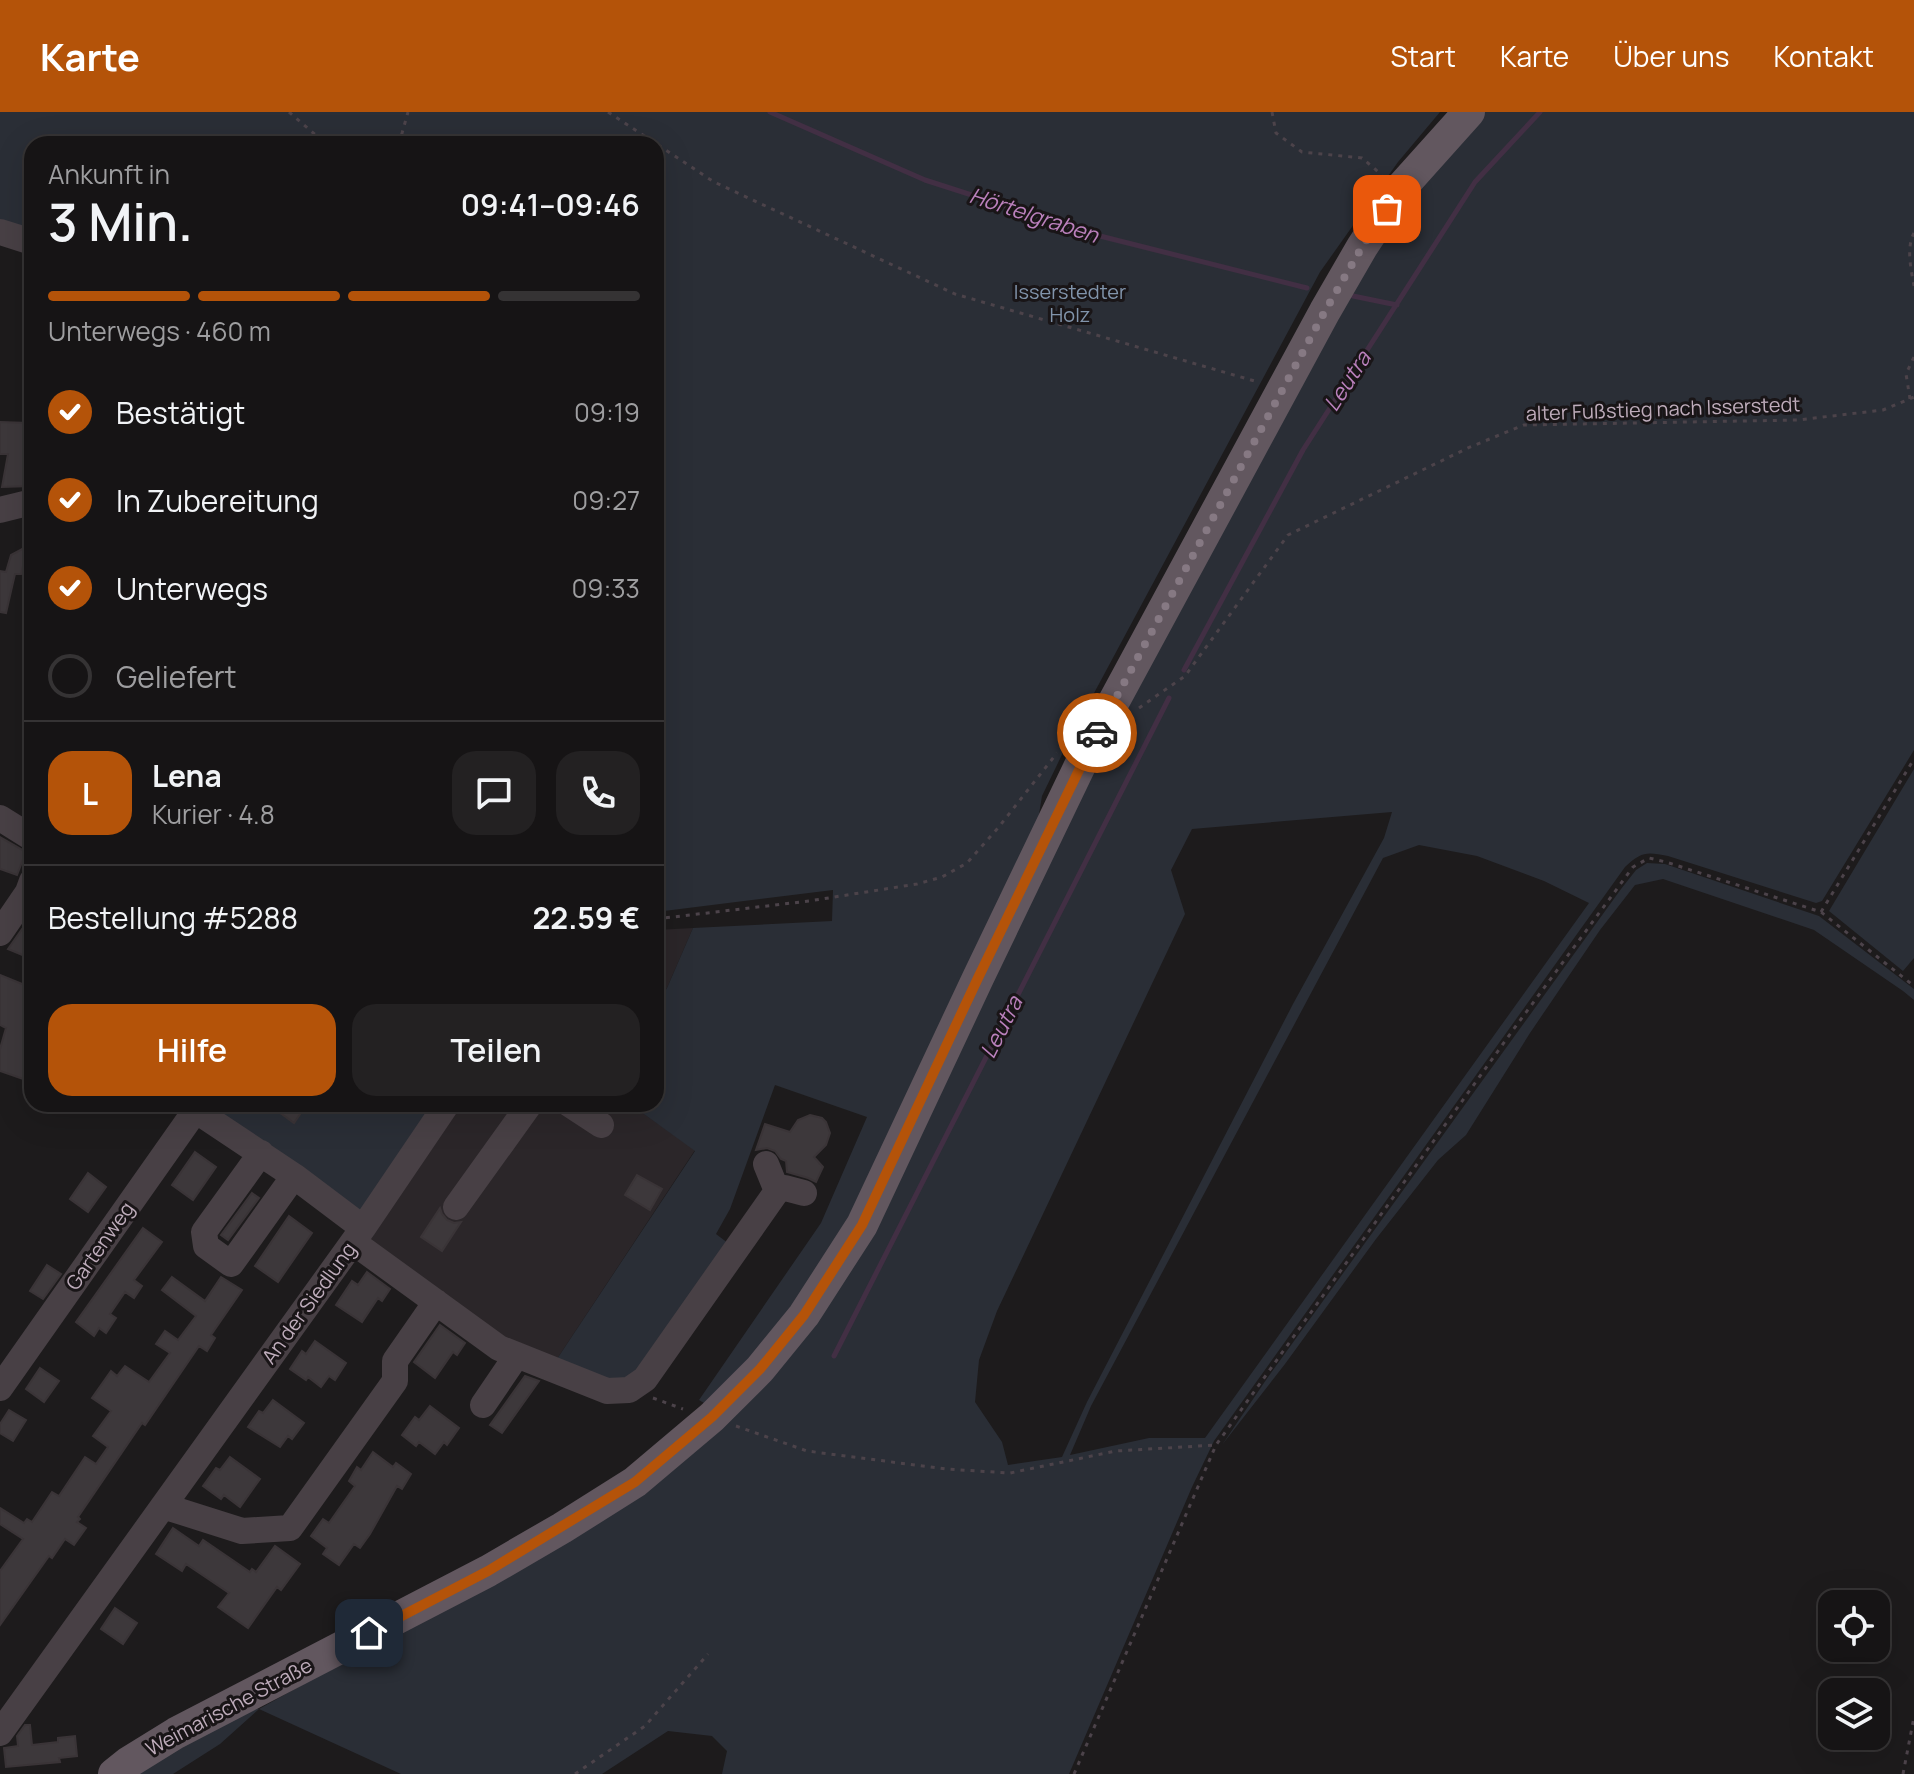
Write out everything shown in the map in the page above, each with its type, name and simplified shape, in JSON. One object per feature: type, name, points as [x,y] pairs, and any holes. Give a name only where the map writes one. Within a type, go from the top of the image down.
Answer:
[{"type":"main road","name":"Weimarische Straße","points":[[113,1774],[176,1733],[488,1571],[562,1528],[635,1482],[712,1417],[760,1369],[804,1315],[862,1225],[1087,751],[1354,260],[1400,189],[1469,112]]},
{"type":"street","points":[[0,232],[24,240]]},
{"type":"street","points":[[0,510],[24,504]]},
{"type":"street","points":[[0,818],[24,832]]},
{"type":"street","points":[[0,933],[24,898]]},
{"type":"street","name":"Gartenweg","points":[[0,1388],[194,1112]]},
{"type":"street","name":"An der Siedlung","points":[[0,1733],[358,1235],[294,1176],[205,1112]]},
{"type":"street","points":[[442,1112],[358,1235],[436,1302],[499,1348],[607,1391],[629,1390],[645,1379],[777,1191],[785,1188],[804,1193]]},
{"type":"street","points":[[456,1207],[524,1112]]},
{"type":"street","points":[[581,1112],[601,1125]]},
{"type":"street","points":[[261,1153],[204,1232],[206,1246],[231,1264],[294,1176]]},
{"type":"street","points":[[766,1164],[777,1191]]},
{"type":"street","points":[[163,1506],[242,1531],[290,1528],[395,1381],[395,1361],[436,1302]]},
{"type":"street","points":[[483,1405],[517,1355]]},
{"type":"path","points":[[289,112],[317,136]]},
{"type":"path","points":[[401,136],[408,112]]},
{"type":"path","points":[[608,112],[644,136]]},
{"type":"path","points":[[1272,112],[1276,133],[1302,152],[1362,158],[1400,189]]},
{"type":"path","points":[[664,149],[714,182],[955,294],[1283,389]]},
{"type":"path","points":[[1914,233],[1911,236],[1910,262],[1914,286]]},
{"type":"path","points":[[1912,398],[1906,374],[1914,357]]},
{"type":"path","name":"alter Fußstieg nach Isserstedt","points":[[1133,712],[1185,676],[1288,535],[1470,447],[1524,425],[1798,420],[1883,410],[1912,398]]},
{"type":"path","points":[[664,918],[809,901],[917,884],[942,877],[967,863],[1059,751],[1069,744],[1087,751]]},
{"type":"path","points":[[1821,912],[1914,759]]},
{"type":"path","points":[[1074,1774],[1216,1445],[1633,867],[1649,858],[1666,862],[1821,912],[1914,986]]},
{"type":"path","points":[[629,1390],[807,1451],[946,1469],[1010,1473],[1116,1451],[1216,1445]]},
{"type":"path","points":[[575,1774],[645,1726],[708,1654]]},
{"type":"path","points":[[1903,1774],[1914,1717]]},
{"type":"shaded area","points":[[693,928],[664,992],[664,930]]},
{"type":"shaded area","points":[[433,1112],[641,1112],[695,1150],[553,1365],[500,1342],[363,1240]]},
{"type":"green space","name":"Isserstedter Holz","points":[[0,112],[1440,112],[1398,162],[1320,272],[1071,736],[1042,796],[1038,820],[855,1220],[796,1307],[709,1406],[699,1400],[821,1223],[867,1117],[775,1085],[730,1209],[716,1234],[733,1247],[628,1385],[553,1365],[695,1151],[641,1112],[664,1112],[664,992],[693,928],[832,921],[833,890],[664,911],[664,136],[24,136],[24,252],[0,244]]},
{"type":"green space","points":[[1483,112],[1914,112],[1914,750],[1822,901],[1816,903],[1668,856],[1641,855],[1625,867],[1214,1441],[1069,1774],[722,1774],[727,1751],[712,1736],[668,1731],[602,1774],[401,1774],[259,1709],[406,1627],[767,1373],[1361,268],[1418,187]],"holes":[[[1392,812],[1384,838],[1293,1004],[1087,1402],[1062,1457],[1008,1465],[1002,1442],[975,1402],[979,1360],[997,1311],[1185,914],[1171,870],[1192,829]],[[1419,845],[1477,856],[1544,881],[1589,903],[1205,1438],[1149,1438],[1070,1455],[1091,1406],[1383,858]]]},
{"type":"green space","points":[[1914,769],[1914,958],[1903,971],[1829,911]]},
{"type":"green space","points":[[1647,863],[1665,864],[1819,916],[1914,989],[1914,1000],[1814,930],[1663,879],[1635,885],[1600,930],[1530,1033],[1466,1135],[1438,1160],[1222,1445],[1621,889],[1636,870]]},
{"type":"green space","points":[[211,1112],[432,1112],[360,1217]]},
{"type":"green space","points":[[249,1705],[259,1709],[220,1744],[173,1774],[131,1774]]},
{"type":"building","points":[[0,422],[24,423],[24,486],[2,487],[8,454],[0,454]]},
{"type":"building","points":[[24,548],[21,574],[15,574],[6,613],[0,612],[0,571],[6,572],[11,555]]},
{"type":"building","points":[[0,837],[24,851],[24,857],[17,875],[0,869]]},
{"type":"building","points":[[24,926],[24,956],[8,949]]},
{"type":"building","points":[[0,975],[24,985],[24,1079],[0,1071],[0,1049],[6,1028],[0,1025]]},
{"type":"building","points":[[279,1112],[302,1112],[294,1123]]},
{"type":"building","points":[[810,1115],[822,1118],[830,1133],[826,1145],[814,1157],[823,1167],[816,1182],[787,1172],[786,1161],[775,1151],[767,1148],[756,1150],[765,1124],[790,1132],[798,1120]]},
{"type":"building","points":[[195,1152],[216,1167],[193,1200],[172,1185]]},
{"type":"building","points":[[88,1173],[106,1187],[88,1212],[70,1199]]},
{"type":"building","points":[[637,1175],[662,1189],[650,1210],[625,1195]]},
{"type":"building","points":[[252,1193],[259,1198],[228,1240],[221,1235]]},
{"type":"building","points":[[440,1208],[447,1220],[461,1222],[442,1251],[421,1237]]},
{"type":"building","points":[[289,1216],[312,1233],[278,1282],[255,1266]]},
{"type":"building","points":[[143,1228],[162,1242],[134,1280],[142,1286],[134,1298],[125,1292],[110,1314],[116,1318],[106,1333],[99,1328],[94,1336],[76,1322]]},
{"type":"building","points":[[47,1265],[61,1274],[43,1299],[30,1291]]},
{"type":"building","points":[[367,1272],[390,1289],[382,1301],[378,1298],[362,1322],[336,1305],[352,1281],[358,1285]]},
{"type":"building","points":[[172,1277],[205,1301],[221,1277],[242,1290],[211,1335],[215,1338],[207,1351],[199,1346],[78,1517],[77,1522],[86,1528],[74,1545],[65,1539],[52,1558],[49,1556],[0,1625],[0,1571],[23,1539],[0,1524],[0,1508],[24,1523],[27,1519],[32,1522],[52,1492],[59,1496],[85,1457],[96,1464],[108,1447],[93,1436],[111,1411],[92,1398],[111,1371],[117,1376],[125,1366],[149,1382],[170,1353],[156,1344],[165,1331],[178,1340],[196,1316],[162,1290]]},
{"type":"building","points":[[440,1325],[465,1343],[457,1355],[453,1352],[435,1378],[414,1362]]},
{"type":"building","points":[[315,1341],[346,1363],[335,1380],[329,1376],[321,1387],[290,1369],[302,1351],[306,1354]]},
{"type":"building","points":[[40,1368],[59,1381],[44,1402],[26,1389]]},
{"type":"building","points":[[525,1376],[539,1381],[502,1433],[490,1425]]},
{"type":"building","points":[[273,1400],[304,1423],[292,1439],[288,1436],[280,1447],[248,1427],[259,1411],[263,1413]]},
{"type":"building","points":[[430,1406],[459,1428],[447,1445],[444,1442],[435,1454],[419,1442],[416,1446],[402,1435],[415,1417],[419,1420]]},
{"type":"building","points":[[9,1410],[26,1420],[13,1441],[0,1433],[0,1424]]},
{"type":"building","points":[[373,1452],[393,1467],[396,1463],[411,1474],[402,1489],[397,1486],[360,1548],[354,1544],[339,1565],[323,1554],[327,1548],[311,1536],[323,1519],[329,1523],[355,1486],[349,1481],[357,1467],[361,1470]]},
{"type":"building","points":[[230,1457],[260,1479],[240,1507],[224,1495],[221,1499],[203,1486],[216,1468],[220,1470]]},
{"type":"building","points":[[173,1528],[199,1546],[203,1540],[250,1572],[252,1569],[256,1572],[275,1546],[300,1564],[281,1590],[277,1587],[248,1628],[218,1607],[229,1593],[186,1564],[182,1571],[156,1554]]},
{"type":"building","points":[[115,1608],[137,1623],[123,1644],[101,1629]]},
{"type":"building","points":[[25,1725],[30,1725],[32,1745],[75,1736],[77,1756],[59,1758],[60,1762],[6,1767],[4,1748],[18,1746],[17,1736]]},
{"type":"waterway","name":"Hörtelgraben","points":[[770,112],[925,180],[1100,236],[1307,288]]},
{"type":"waterway","name":"Leutra","points":[[1184,670],[1303,450],[1475,182],[1540,112]]},
{"type":"waterway","name":"Hörtelgraben","points":[[1353,296],[1397,305]]},
{"type":"waterway","name":"Leutra","points":[[834,1356],[1169,698]]},
{"type":"way so far","points":[[1097,733],[1325,311],[1387,209]]},
{"type":"route","points":[[369,1633],[488,1571],[635,1482],[712,1417],[760,1369],[804,1315],[862,1225],[1097,733]]}]
